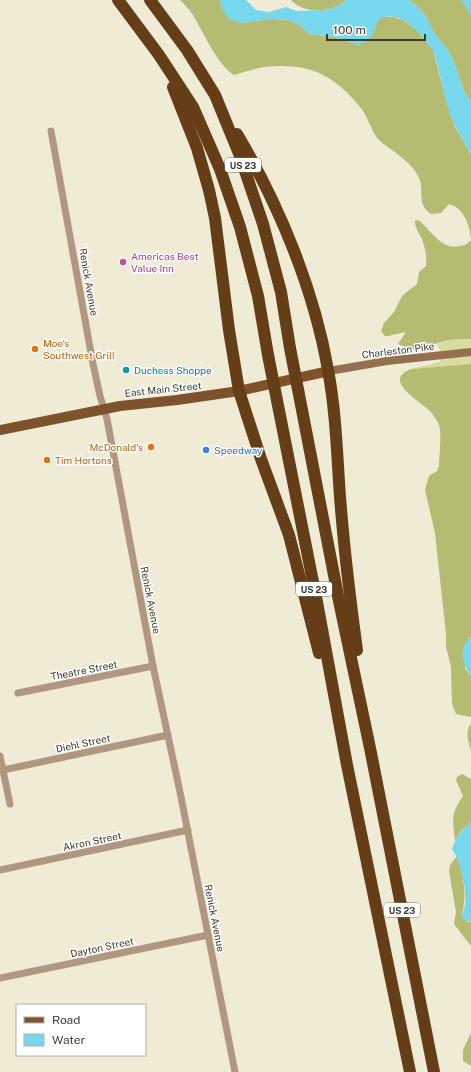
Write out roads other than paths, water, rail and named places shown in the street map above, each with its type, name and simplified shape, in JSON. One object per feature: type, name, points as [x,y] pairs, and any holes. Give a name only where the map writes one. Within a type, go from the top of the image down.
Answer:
[{"type":"highway","name":"US 23","points":[[118,0],[159,55],[193,107],[220,169],[240,227],[258,296],[347,765],[410,1072]]},
{"type":"highway","name":"US 23","points":[[150,0],[187,50],[214,95],[240,156],[263,224],[281,292],[290,348],[338,593],[434,1072]]},
{"type":"highway","points":[[159,55],[183,110],[197,148],[209,190],[215,218],[229,330],[239,391],[261,459],[289,535],[347,765]]},
{"type":"highway","points":[[214,95],[258,170],[291,245],[309,292],[324,347],[332,397],[341,505],[352,608],[370,748]]},
{"type":"main road","name":"East Main Street","points":[[0,430],[104,409],[211,396],[239,391],[328,371]]},
{"type":"street","name":"Renick Avenue","points":[[51,131],[93,364],[104,409],[235,1072]]},
{"type":"street","name":"Charleston Pike","points":[[328,371],[387,360],[471,352]]},
{"type":"street","name":"Theatre Street","points":[[18,693],[154,666]]},
{"type":"street","name":"Diehl Street","points":[[3,770],[168,735]]},
{"type":"street","points":[[0,756],[10,804]]},
{"type":"street","name":"Akron Street","points":[[0,870],[188,830]]},
{"type":"street","name":"Dayton Street","points":[[0,978],[208,935]]},
{"type":"water","points":[[220,0],[246,0],[256,10],[269,12],[286,7],[296,11],[328,10],[342,4],[346,0],[408,0],[416,5],[427,18],[433,32],[448,50],[464,91],[471,103],[471,154],[450,114],[433,51],[422,36],[405,21],[392,17],[385,17],[378,20],[373,34],[368,41],[359,45],[335,37],[309,34],[297,23],[287,20],[270,19],[241,23],[229,19],[222,9]]},
{"type":"water","points":[[462,0],[471,0],[471,16]]},
{"type":"water","points":[[471,637],[471,677],[464,662],[463,652],[464,646]]},
{"type":"water","points":[[471,822],[471,922],[463,920],[462,918],[465,905],[464,883],[461,868],[452,849],[455,841]]},
{"type":"place","name":"Americas Best Value Inn","points":[[123,262]]},
{"type":"place","name":"Moe's Southwest Grill","points":[[35,349]]},
{"type":"place","name":"Duchess Shoppe","points":[[126,370]]},
{"type":"place","name":"McDonald's","points":[[151,447]]},
{"type":"place","name":"Speedway","points":[[206,450]]},
{"type":"place","name":"Tim Hortons","points":[[47,460]]}]
